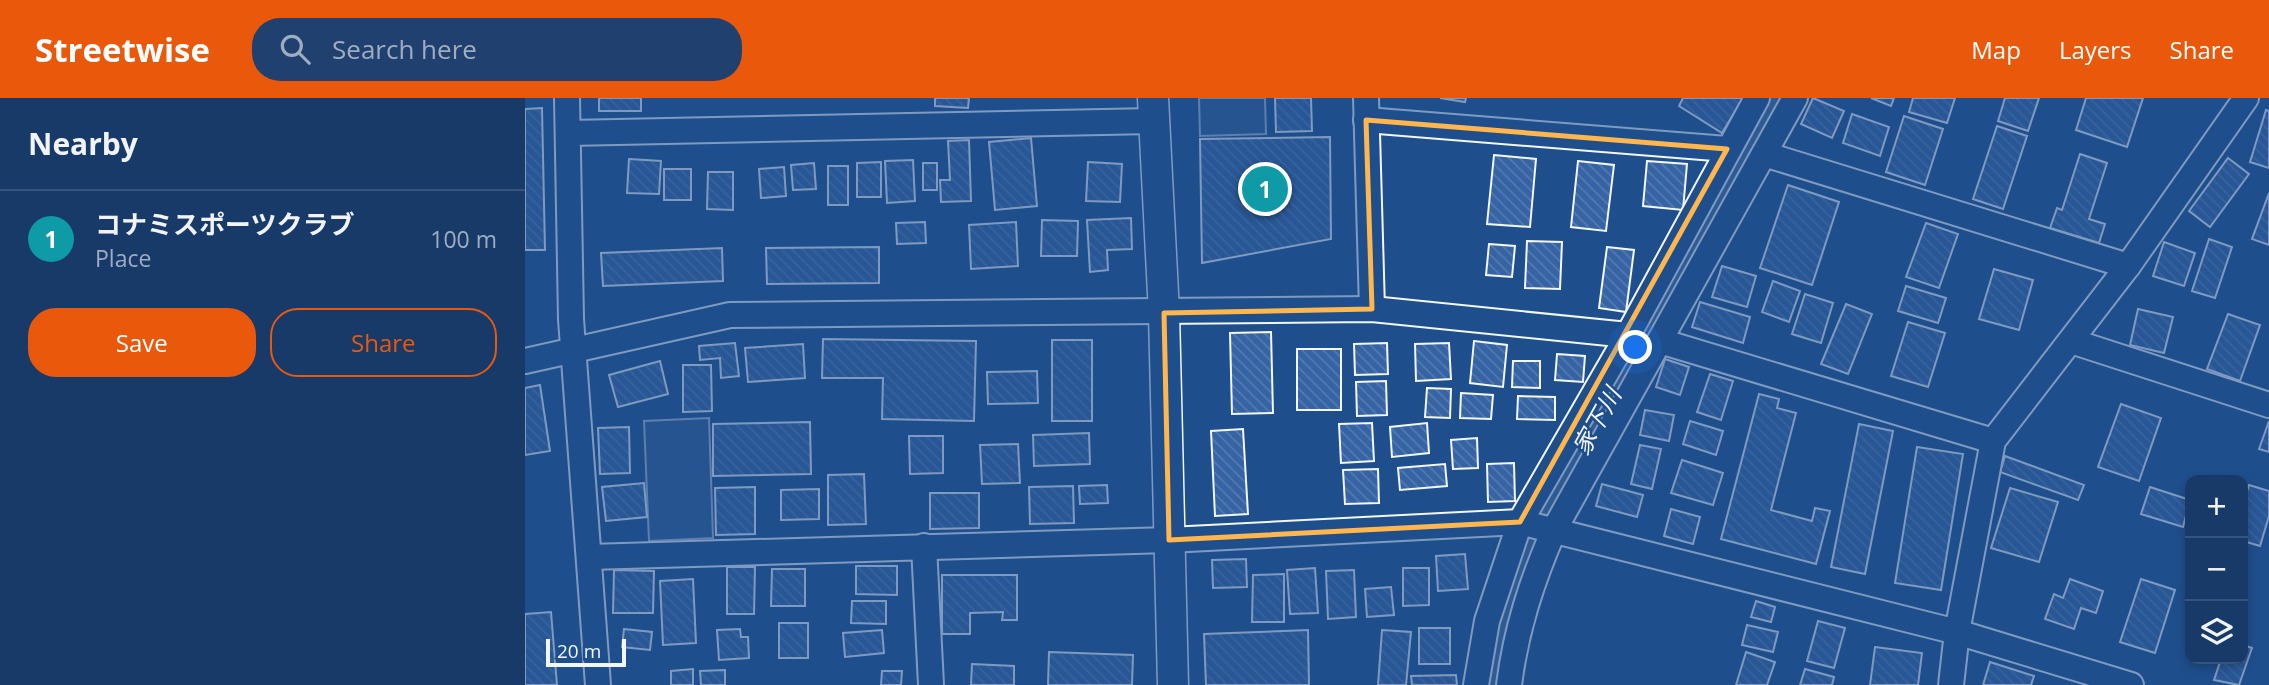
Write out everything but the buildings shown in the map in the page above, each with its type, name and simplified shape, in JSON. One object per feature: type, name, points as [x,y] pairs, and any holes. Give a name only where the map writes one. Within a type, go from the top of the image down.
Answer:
[{"type":"street","points":[[567,98],[571,319],[598,685]]},
{"type":"street","points":[[1476,685],[1487,621],[1520,522],[1627,335],[1756,98]]},
{"type":"street","points":[[1509,685],[1514,643],[1529,589],[1554,530],[1795,98]]},
{"type":"street","points":[[1951,685],[1957,632],[1993,441],[2129,266],[2246,98]]},
{"type":"street","points":[[1373,309],[1366,109],[1727,149]]},
{"type":"street","points":[[568,133],[1153,110],[1164,313],[1173,685]]},
{"type":"street","points":[[1764,154],[2129,266]]},
{"type":"street","points":[[525,360],[730,315],[1373,309],[1627,335]]},
{"type":"street","points":[[1660,341],[1993,441]]},
{"type":"street","points":[[2071,341],[2269,405]]},
{"type":"street","points":[[589,558],[1168,540],[1520,522],[1957,632],[2131,685]]},
{"type":"street","points":[[924,546],[931,685]]},
{"type":"highlighted area","points":[[1366,120],[1727,149],[1520,522],[1169,540],[1164,313],[1372,309]]},
{"type":"shaded area","points":[[1199,98],[1265,98],[1266,134],[1200,136]]},
{"type":"shaded area","points":[[709,418],[713,538],[649,541],[644,421]]},
{"type":"waterway","name":"家下川","points":[[1493,685],[1500,635],[1515,579],[1552,500],[1777,98]]},
{"type":"place","name":"コナミスポーツクラブ","points":[[1265,189]]}]
